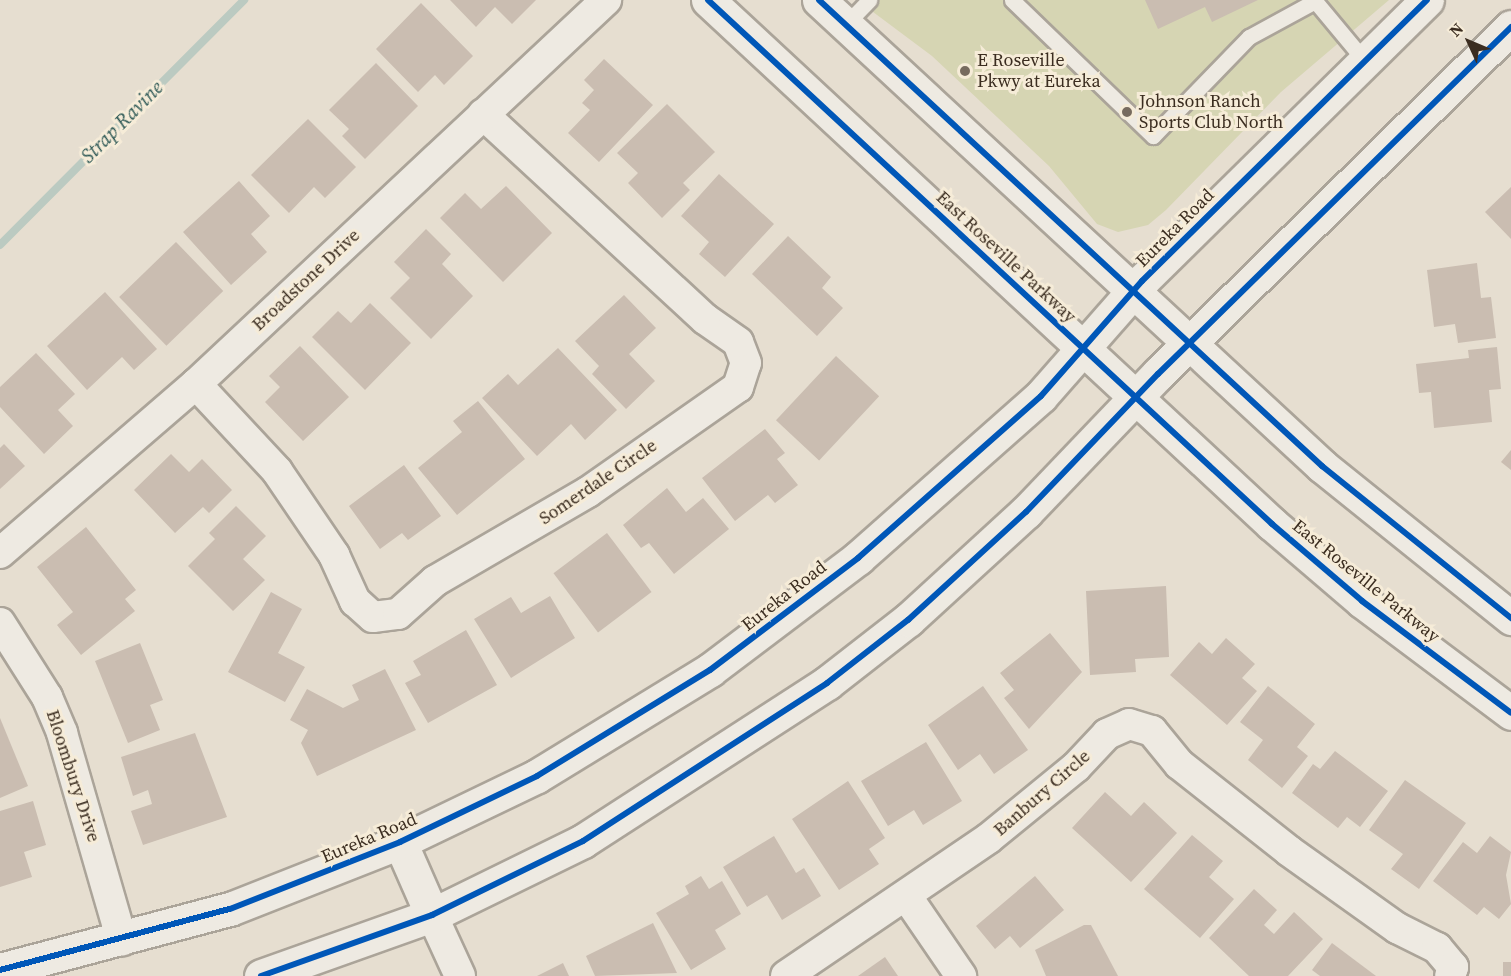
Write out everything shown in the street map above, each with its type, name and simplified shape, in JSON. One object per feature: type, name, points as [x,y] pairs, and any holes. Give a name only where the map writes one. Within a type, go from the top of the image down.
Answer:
[{"type":"main road","name":"East Roseville Parkway","points":[[708,0],[1082,348],[1362,601],[1511,713]]},
{"type":"main road","points":[[819,0],[1187,345],[1380,515],[1511,618]]},
{"type":"main road","name":"Eureka Road","points":[[0,970],[122,941],[230,909],[400,842],[583,751],[783,618],[1041,396],[1132,293],[1427,0]]},
{"type":"main road","points":[[261,976],[432,915],[583,841],[827,683],[968,567],[1187,345],[1240,298],[1511,27]]},
{"type":"main road","points":[[400,842],[432,915]]},
{"type":"street","name":"Broadstone Drive","points":[[0,553],[196,384],[606,0]]},
{"type":"street","name":"Somerdale Circle","points":[[196,384],[277,471],[334,555],[355,601],[373,617],[398,614],[435,581],[588,492],[738,387],[747,363],[738,342],[705,319],[483,114]]},
{"type":"street","name":"Bloombury Drive","points":[[0,623],[47,696],[62,733],[122,941]]},
{"type":"street","name":"Banbury Circle","points":[[786,976],[907,897],[1059,781],[1107,734],[1129,724],[1152,731],[1179,764],[1289,851],[1397,928],[1437,948],[1453,967],[1450,976]]},
{"type":"street","points":[[907,897],[961,976]]},
{"type":"street","points":[[432,915],[460,976]]},
{"type":"lane","points":[[845,25],[869,0]]},
{"type":"lane","points":[[1012,0],[1153,136],[1249,37],[1316,1],[1365,61]]},
{"type":"green space","name":"Johnson Ranch Sports Club North","points":[[857,0],[1389,0],[1281,92],[1166,210],[1148,225],[1118,232],[1097,224],[1049,166],[932,56]]},
{"type":"building","points":[[450,0],[536,0],[512,24],[495,7],[476,27]]},
{"type":"building","points":[[1145,0],[1258,0],[1212,22],[1205,7],[1158,29]]},
{"type":"building","points":[[421,3],[473,56],[444,85],[435,75],[418,92],[376,49]]},
{"type":"building","points":[[604,59],[653,105],[599,162],[568,133],[590,110],[582,103],[594,90],[584,80]]},
{"type":"building","points":[[376,63],[418,106],[365,159],[342,136],[349,129],[329,110]]},
{"type":"building","points":[[667,104],[715,152],[683,183],[690,190],[662,218],[628,183],[638,173],[617,153]]},
{"type":"building","points":[[308,119],[356,167],[325,198],[314,187],[289,213],[251,175]]},
{"type":"building","points":[[719,174],[774,224],[725,277],[699,254],[709,242],[681,216]]},
{"type":"building","points":[[239,181],[270,216],[251,234],[267,252],[231,285],[183,232]]},
{"type":"building","points":[[506,186],[552,233],[503,282],[440,218],[465,193],[481,209]]},
{"type":"building","points":[[1511,187],[1511,239],[1485,212]]},
{"type":"building","points":[[426,229],[451,254],[442,264],[473,296],[431,339],[390,298],[410,278],[394,262]]},
{"type":"building","points":[[788,236],[831,277],[822,288],[843,308],[817,336],[752,274]]},
{"type":"building","points":[[176,242],[223,291],[166,346],[119,297]]},
{"type":"building","points":[[1477,263],[1481,298],[1491,297],[1496,338],[1458,343],[1455,324],[1434,327],[1427,270]]},
{"type":"building","points":[[105,292],[157,349],[134,370],[122,357],[87,390],[47,346]]},
{"type":"building","points":[[624,295],[656,328],[629,354],[655,381],[626,409],[592,374],[599,366],[575,341]]},
{"type":"building","points":[[370,303],[411,343],[365,390],[312,337],[338,311],[351,323]]},
{"type":"building","points":[[300,346],[349,397],[303,441],[265,402],[280,387],[269,376]]},
{"type":"building","points":[[1497,347],[1501,389],[1489,390],[1492,422],[1434,428],[1431,392],[1419,393],[1416,364],[1469,358],[1468,350]]},
{"type":"building","points":[[558,348],[617,410],[585,440],[571,424],[537,456],[482,398],[508,374],[518,385]]},
{"type":"building","points":[[36,353],[75,394],[58,410],[73,426],[44,454],[0,407],[0,387]]},
{"type":"building","points":[[836,356],[879,396],[819,461],[776,420]]},
{"type":"building","points":[[478,401],[525,459],[457,515],[418,468],[462,432],[453,421]]},
{"type":"building","points":[[765,429],[785,453],[777,459],[798,485],[775,503],[768,495],[735,521],[702,478]]},
{"type":"building","points":[[4,444],[25,466],[0,489],[0,448]]},
{"type":"building","points":[[1511,450],[1511,470],[1501,462]]},
{"type":"building","points":[[171,454],[189,472],[202,459],[232,490],[209,513],[203,507],[175,533],[134,490]]},
{"type":"building","points":[[404,465],[441,516],[408,540],[402,533],[380,549],[349,506]]},
{"type":"building","points":[[667,488],[686,512],[703,498],[729,529],[674,574],[649,543],[641,548],[623,525]]},
{"type":"building","points":[[236,506],[266,536],[243,559],[265,580],[233,611],[188,566],[215,539],[209,533]]},
{"type":"building","points":[[86,527],[136,590],[125,599],[135,611],[81,655],[57,625],[73,612],[37,567]]},
{"type":"building","points":[[607,533],[652,592],[598,632],[553,573]]},
{"type":"building","points":[[1166,586],[1169,657],[1135,659],[1136,672],[1090,675],[1086,591]]},
{"type":"building","points":[[271,592],[302,609],[278,653],[305,667],[285,702],[228,672]]},
{"type":"building","points":[[550,596],[575,638],[511,678],[474,619],[511,597],[521,613]]},
{"type":"building","points":[[466,630],[497,685],[428,723],[405,683],[421,675],[413,661]]},
{"type":"building","points":[[1050,633],[1082,672],[1029,729],[1004,698],[1014,690],[1000,673]]},
{"type":"building","points":[[1226,638],[1255,664],[1242,678],[1257,691],[1227,725],[1170,675],[1199,642],[1212,654]]},
{"type":"building","points":[[140,643],[163,700],[150,705],[160,730],[128,743],[95,661]]},
{"type":"building","points":[[385,669],[416,730],[317,776],[301,743],[308,730],[290,720],[307,689],[343,708],[359,700],[352,685]]},
{"type":"building","points":[[983,686],[1028,750],[994,774],[980,754],[958,770],[928,725]]},
{"type":"building","points":[[1268,686],[1315,724],[1297,747],[1308,756],[1282,788],[1248,760],[1263,740],[1240,722]]},
{"type":"building","points":[[0,718],[28,786],[0,798]]},
{"type":"building","points":[[195,733],[227,817],[143,845],[131,811],[152,804],[148,790],[133,796],[121,757]]},
{"type":"building","points":[[926,742],[962,801],[923,825],[914,810],[888,826],[861,781]]},
{"type":"building","points":[[1335,751],[1388,791],[1360,827],[1347,817],[1338,828],[1292,793],[1313,764],[1320,769]]},
{"type":"building","points":[[1405,780],[1466,823],[1419,889],[1391,869],[1403,854],[1369,830]]},
{"type":"building","points":[[848,781],[885,838],[869,849],[879,864],[839,890],[792,819]]},
{"type":"building","points":[[1105,792],[1131,816],[1144,802],[1177,833],[1131,882],[1072,828]]},
{"type":"building","points":[[33,801],[46,845],[24,852],[32,877],[0,887],[0,811]]},
{"type":"building","points":[[1192,835],[1223,861],[1209,877],[1234,899],[1200,938],[1144,889]]},
{"type":"building","points":[[774,836],[796,873],[804,868],[821,896],[782,920],[767,895],[747,907],[723,867]]},
{"type":"building","points":[[1490,836],[1511,852],[1506,875],[1511,904],[1499,919],[1484,907],[1477,915],[1433,881],[1463,842],[1477,853]]},
{"type":"building","points":[[701,876],[709,889],[722,881],[741,914],[715,930],[726,949],[691,970],[656,913],[689,894],[685,886]]},
{"type":"building","points":[[1035,876],[1064,910],[1020,948],[1010,936],[995,949],[976,926]]},
{"type":"building","points":[[1254,889],[1277,910],[1264,925],[1274,934],[1294,912],[1323,939],[1288,976],[1249,976],[1209,938]]},
{"type":"building","points":[[653,923],[677,973],[595,976],[586,956]]},
{"type":"building","points":[[1084,925],[1091,925],[1118,976],[1046,976],[1035,950]]},
{"type":"building","points":[[1332,943],[1376,976],[1320,976],[1312,970]]},
{"type":"building","points":[[885,957],[898,976],[858,976]]},
{"type":"building","points":[[1503,962],[1511,962],[1511,976],[1503,976]]},
{"type":"building","points":[[563,963],[569,976],[537,976]]},
{"type":"waterway","name":"Strap Ravine","points":[[0,245],[244,0]]},
{"type":"cycle path","points":[[708,0],[1272,524],[1362,601],[1511,713]]},
{"type":"cycle path","points":[[819,0],[1322,466],[1511,618]]},
{"type":"cycle path","points":[[0,970],[230,909],[400,842],[537,776],[710,670],[858,558],[1041,396],[1142,281],[1427,0]]},
{"type":"cycle path","points":[[261,976],[432,915],[583,841],[827,683],[908,620],[1026,512],[1158,374],[1511,27]]},
{"type":"place","name":"E Roseville Pkwy at Eureka","points":[[965,71]]},
{"type":"place","name":"Johnson Ranch Sports Club North","points":[[1127,112]]}]
